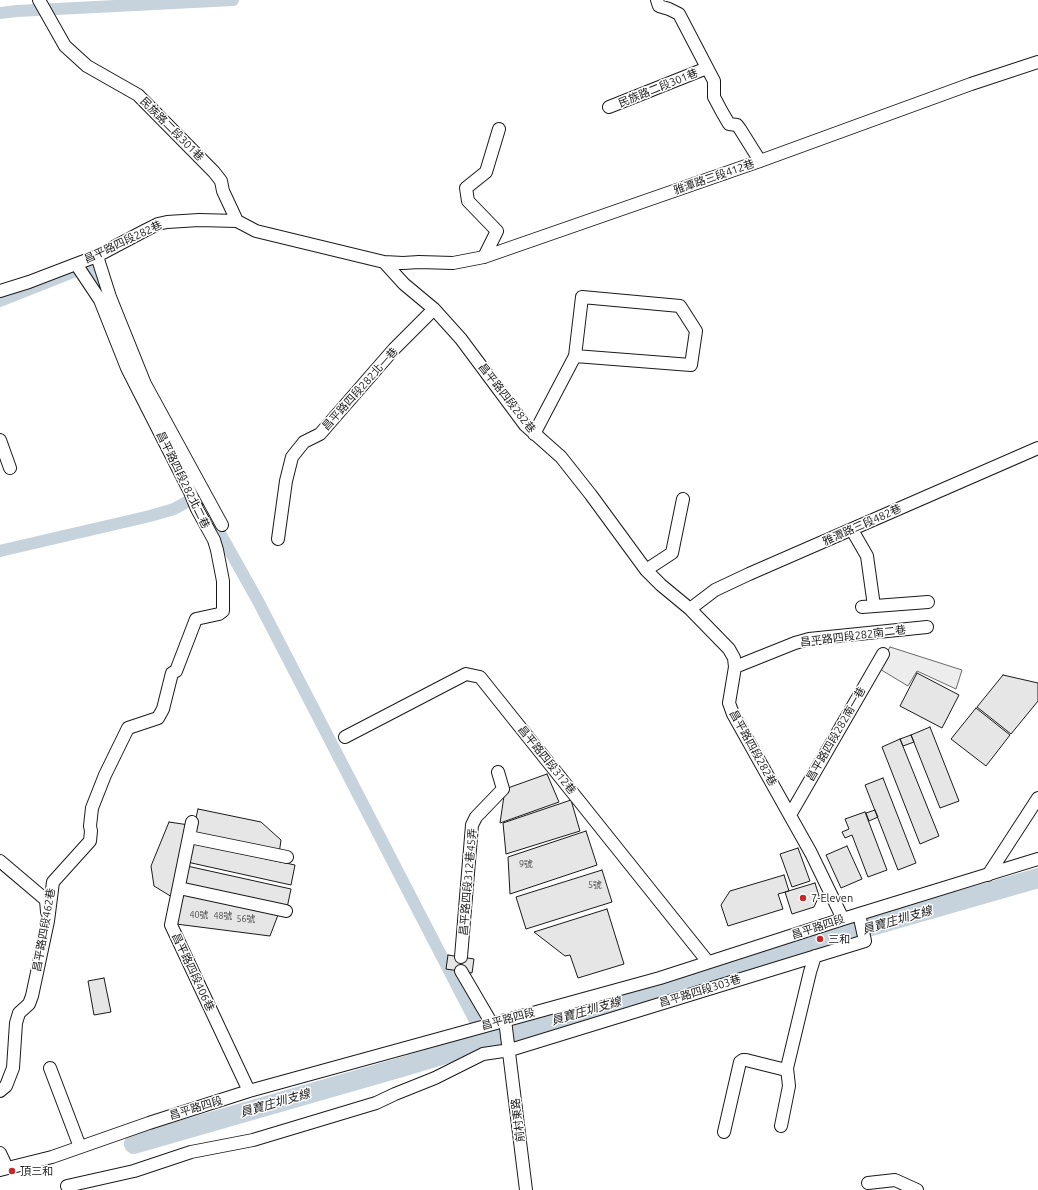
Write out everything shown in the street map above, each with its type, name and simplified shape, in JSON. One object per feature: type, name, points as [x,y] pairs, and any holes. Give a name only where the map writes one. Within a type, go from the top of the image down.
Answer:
[{"type":"street","name":"民族路二段301巷","points":[[39,0],[65,46],[87,66],[138,95],[214,172],[221,181],[223,191],[237,221]]},
{"type":"street","name":"民族路二段301巷","points":[[657,0],[659,6],[679,14],[714,81],[714,97],[729,124],[737,125],[760,161]]},
{"type":"street","name":"雅潭路三段412巷","points":[[384,262],[453,263],[484,257],[760,161],[971,84],[1038,62]]},
{"type":"street","name":"民族路二段301巷","points":[[610,107],[708,68]]},
{"type":"street","points":[[484,257],[497,231],[468,201],[466,188],[486,172],[499,129]]},
{"type":"street","name":"昌平路四段282巷","points":[[0,291],[79,269],[97,256],[158,224],[167,222],[199,220],[237,221],[256,231],[384,262],[404,284],[434,309],[461,339],[525,425],[561,457],[646,570],[661,585],[690,609],[729,649],[734,658],[735,667],[729,703],[733,714],[811,853],[843,919]]},
{"type":"street","points":[[97,256],[110,297],[145,384],[222,525]]},
{"type":"street","name":"昌平路四段282北二巷","points":[[79,269],[100,300],[127,368],[214,540],[217,550],[222,581],[223,611],[219,614],[196,619],[176,671],[172,673]]},
{"type":"street","points":[[534,434],[575,356],[582,297],[680,306],[696,331],[691,365],[575,356]]},
{"type":"street","name":"昌平路四段282北一巷","points":[[278,539],[286,481],[292,457],[304,442],[320,434],[394,349],[434,309]]},
{"type":"street","points":[[141,396],[145,384]]},
{"type":"street","points":[[0,440],[10,468]]},
{"type":"street","name":"雅潭路三段482巷","points":[[690,609],[716,590],[749,574],[1038,448]]},
{"type":"street","points":[[646,570],[672,553],[683,499]]},
{"type":"street","points":[[852,530],[867,556],[868,607],[928,602]]},
{"type":"street","name":"昌平路四段282南二巷","points":[[735,667],[795,643],[809,639],[927,627]]},
{"type":"street","name":"昌平路四段282南一巷","points":[[790,815],[883,654]]},
{"type":"street","name":"昌平路四段462巷","points":[[0,1091],[6,1086],[13,1068],[16,1022],[19,1013],[29,1004],[32,996],[48,921],[53,882],[90,841],[92,808],[105,776],[128,728],[158,718],[163,709],[172,673]]},
{"type":"street","name":"昌平路四段312巷","points":[[345,737],[466,674],[480,677],[708,962]]},
{"type":"street","name":"昌平路四段312巷45弄","points":[[461,957],[472,824],[476,817],[503,789],[498,772]]},
{"type":"street","points":[[988,875],[1038,798]]},
{"type":"street","name":"昌平路四段406巷","points":[[192,822],[171,925],[249,1091]]},
{"type":"street","points":[[189,837],[287,857]]},
{"type":"street","name":"昌平路四段","points":[[3,1169],[52,1157],[149,1123],[249,1091],[492,1024],[506,1023],[660,978],[843,919],[1038,859]]},
{"type":"street","points":[[0,861],[46,900],[48,921]]},
{"type":"street","points":[[179,888],[286,911]]},
{"type":"street","name":"昌平路四段303巷","points":[[67,1186],[134,1171],[190,1152],[253,1140],[376,1103],[435,1078],[483,1054],[510,1050],[865,941],[859,914]]},
{"type":"street","points":[[781,1126],[789,1086],[787,1068],[815,956]]},
{"type":"street","points":[[461,971],[492,1024]]},
{"type":"street","name":"前村東路","points":[[506,1023],[526,1190]]},
{"type":"street","points":[[724,1132],[740,1062],[746,1060],[787,1068]]},
{"type":"street","points":[[50,1068],[80,1147]]},
{"type":"street","points":[[0,1153],[3,1169]]},
{"type":"street","points":[[868,1183],[895,1180],[916,1188],[917,1190]]},
{"type":"shaded area","points":[[890,647],[962,670],[956,689],[917,671],[908,686],[878,668]]},
{"type":"building","points":[[917,673],[959,695],[942,728],[900,706]]},
{"type":"building","points":[[1003,675],[1038,683],[1038,701],[1011,734],[977,707]]},
{"type":"building","points":[[976,708],[1010,735],[986,766],[951,739]]},
{"type":"building","points":[[930,727],[959,801],[940,808],[911,735]]},
{"type":"building","points":[[911,735],[914,742],[903,746],[900,739]]},
{"type":"building","points":[[900,739],[939,836],[920,844],[882,747]]},
{"type":"building","points":[[547,774],[559,802],[500,823],[505,789]]},
{"type":"building","points":[[883,778],[916,863],[898,870],[865,785]]},
{"type":"building","points":[[571,800],[580,831],[506,854],[503,823]]},
{"type":"building","points":[[198,809],[261,822],[281,840],[279,854],[192,835]]},
{"type":"building","points":[[875,810],[878,817],[869,821],[866,813]]},
{"type":"building","points":[[865,812],[887,870],[868,877],[852,835],[845,838],[842,832],[849,829],[845,819]]},
{"type":"building","points":[[169,822],[189,825],[172,897],[154,886],[151,866]]},
{"type":"building","points":[[586,831],[597,865],[510,894],[508,857]]},
{"type":"building","points":[[191,843],[295,865],[291,885],[187,862]]},
{"type":"building","points":[[847,846],[862,879],[841,888],[826,855]]},
{"type":"building","points":[[798,848],[810,881],[792,887],[780,854]]},
{"type":"building","points":[[187,866],[291,889],[287,908],[183,885]]},
{"type":"building","points":[[602,870],[612,902],[526,929],[516,897]]},
{"type":"building","points":[[784,875],[789,891],[778,894],[783,909],[728,926],[721,905],[730,891]]},
{"type":"building","points":[[815,883],[819,896],[814,907],[792,914],[785,892]]},
{"type":"building","points":[[182,894],[278,915],[270,936],[176,924]]},
{"type":"building","points":[[607,909],[624,964],[578,978],[570,955],[565,956],[534,932]]},
{"type":"building","points":[[448,955],[474,959],[472,973],[446,969]]},
{"type":"building","points":[[104,978],[111,1012],[94,1015],[88,981]]},
{"type":"waterway","points":[[0,13],[233,0]]},
{"type":"waterway","points":[[0,301],[91,265],[105,301]]},
{"type":"waterway","points":[[0,551],[150,516],[174,509],[199,495]]},
{"type":"waterway","points":[[211,517],[258,601],[486,1042]]},
{"type":"waterway","name":"員寶庄圳支線","points":[[134,1144],[402,1067],[833,937],[1038,878]]},
{"type":"place","name":"7-Eleven","points":[[803,898]]},
{"type":"place","name":"三和","points":[[820,939]]},
{"type":"place","name":"頂三和","points":[[12,1171]]}]
